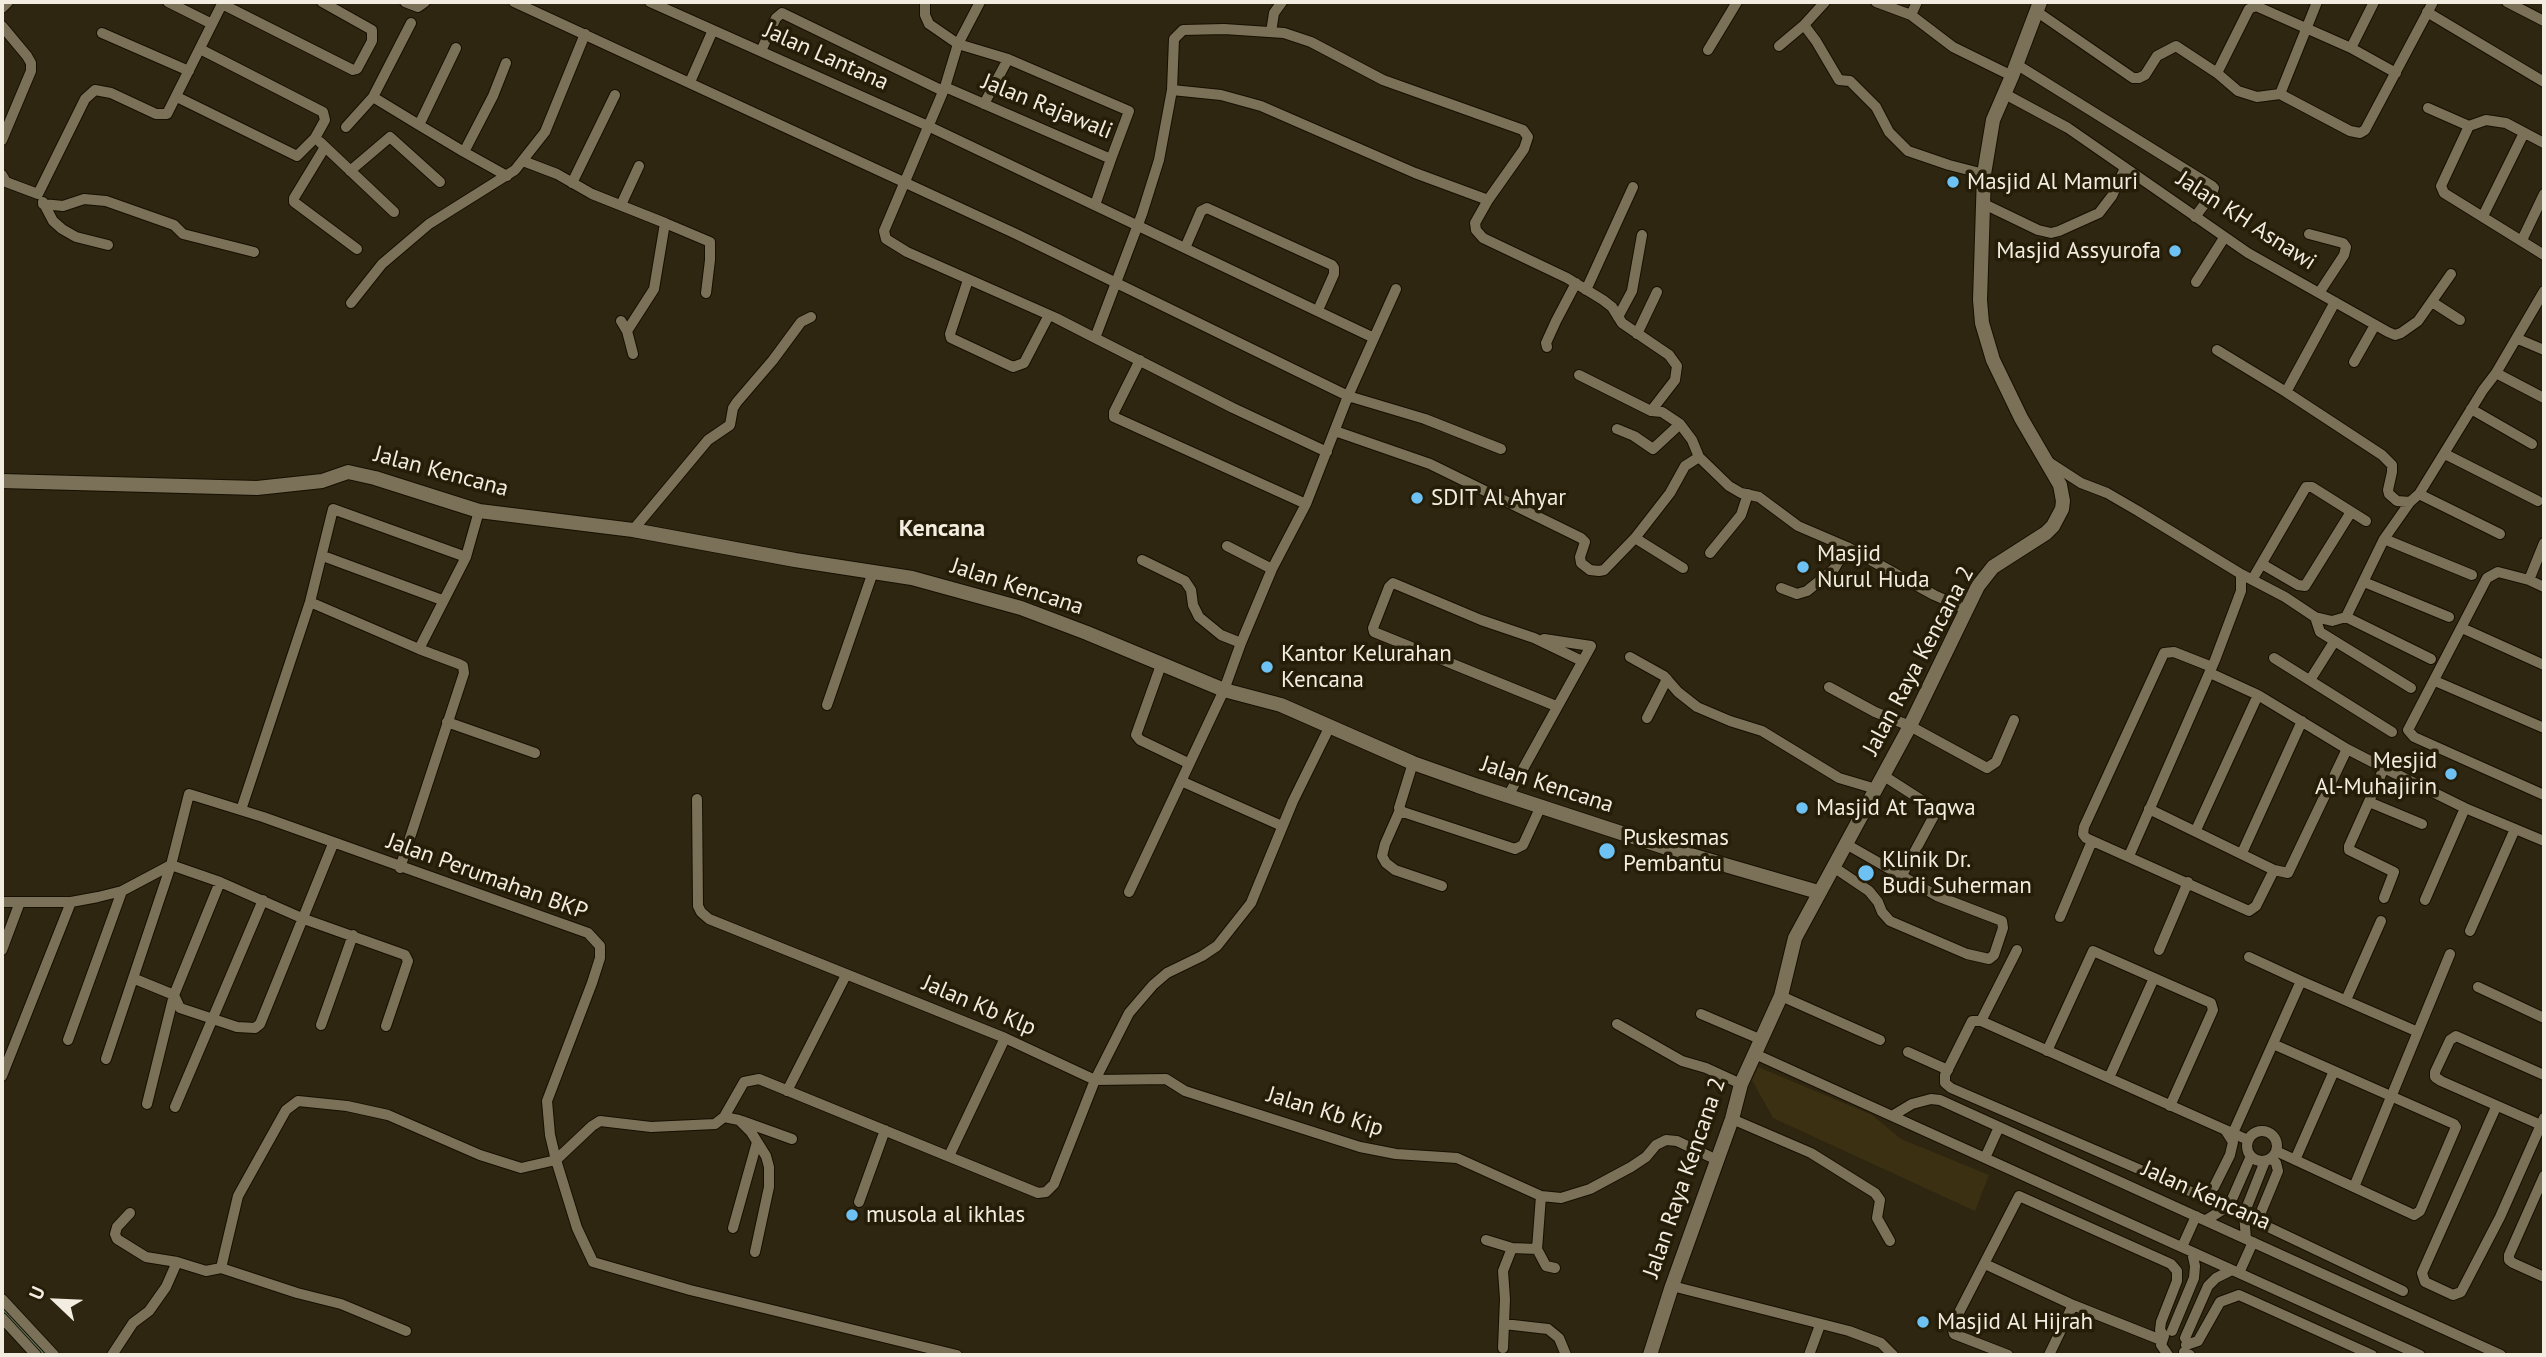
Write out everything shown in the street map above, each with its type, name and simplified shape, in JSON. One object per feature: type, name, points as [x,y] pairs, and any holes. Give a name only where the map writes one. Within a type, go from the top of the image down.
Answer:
[{"type":"street","points":[[2,8],[8,2]]},
{"type":"street","points":[[168,2],[212,24]]},
{"type":"street","points":[[37,196],[89,93],[103,90],[164,115],[170,111],[222,4],[353,70],[357,69],[372,41],[372,30],[322,2]]},
{"type":"street","points":[[404,2],[416,7],[423,4]]},
{"type":"street","points":[[514,2],[1014,233],[1348,396],[1425,419],[1502,449]]},
{"type":"street","name":"Jalan Rajawali","points":[[761,51],[776,18],[782,13],[944,89],[1111,159],[1129,111],[1008,59],[958,44],[929,23],[925,15],[925,2]]},
{"type":"street","points":[[980,2],[958,44],[944,89],[884,230],[886,239],[907,252],[1049,315],[1245,414],[1327,452]]},
{"type":"street","points":[[1271,32],[1274,13],[1282,2]]},
{"type":"street","points":[[1708,50],[1737,2]]},
{"type":"street","points":[[1779,46],[1804,25],[1825,2]]},
{"type":"street","points":[[1877,2],[1911,15],[1953,47],[2014,70],[2212,186],[2212,194],[2195,217]]},
{"type":"street","points":[[1911,15],[1917,2]]},
{"type":"street","points":[[2280,94],[2317,2]]},
{"type":"street","points":[[2350,48],[2374,2]]},
{"type":"street","points":[[2038,6],[2133,78],[2145,75],[2157,56],[2176,46],[2217,72],[2238,91],[2257,97],[2280,94],[2350,131],[2360,133],[2365,130],[2433,2]]},
{"type":"street","points":[[2507,2],[2544,21]]},
{"type":"street","name":"Jalan Lantana","points":[[654,3],[928,127],[1374,338]]},
{"type":"street","name":"Jalan Raya Kencana 2","points":[[1650,1355],[1732,1119],[1741,1084],[1781,996],[1795,938],[1910,726],[1978,586],[1993,567],[2036,542],[2053,526],[2062,509],[2062,493],[1993,360],[1984,332],[1980,300],[1984,174],[1993,120],[2038,6]]},
{"type":"street","points":[[2217,72],[2249,9],[2256,6],[2350,48],[2396,73]]},
{"type":"street","points":[[2427,12],[2544,82]]},
{"type":"street","points":[[346,127],[373,97],[411,23]]},
{"type":"street","points":[[1804,25],[1839,80],[1850,80],[1876,107],[1889,132],[1908,151],[1984,174]]},
{"type":"street","points":[[2,26],[27,56],[31,71],[2,140]]},
{"type":"street","points":[[1095,338],[1159,160],[1172,90],[1174,39],[1179,32],[1205,29],[1271,32],[1297,37],[1383,80],[1523,130],[1528,137],[1524,149],[1488,200],[1475,223],[1476,230],[1483,238],[1581,286],[1612,307],[1618,317],[1637,334],[1668,355],[1677,366],[1675,380],[1651,411]]},
{"type":"street","points":[[690,82],[713,30]]},
{"type":"street","points":[[102,33],[189,71]]},
{"type":"street","points":[[351,303],[382,264],[401,248],[429,225],[507,176],[523,161],[546,128],[585,34]]},
{"type":"street","points":[[419,125],[456,48]]},
{"type":"street","points":[[177,97],[293,156],[300,155],[315,138],[325,120],[323,112],[200,49]]},
{"type":"street","points":[[984,104],[1008,59]]},
{"type":"street","points":[[464,152],[493,96],[506,63]]},
{"type":"street","points":[[1172,90],[1221,95],[1261,107],[1415,173],[1488,200]]},
{"type":"street","name":"Jalan KH Asnawi","points":[[2005,94],[2068,128],[2224,238],[2395,335],[2418,321],[2451,274]]},
{"type":"street","points":[[572,183],[615,95]]},
{"type":"street","points":[[373,97],[507,176]]},
{"type":"street","points":[[2428,108],[2469,126],[2486,120],[2506,123],[2544,143]]},
{"type":"street","points":[[2469,126],[2441,186],[2444,193],[2544,255]]},
{"type":"street","points":[[2483,216],[2524,133]]},
{"type":"street","points":[[350,171],[390,136],[440,183]]},
{"type":"street","points":[[315,138],[394,212]]},
{"type":"street","points":[[325,147],[294,202],[357,249]]},
{"type":"street","points":[[1095,205],[1111,159]]},
{"type":"street","points":[[523,161],[710,242],[706,293]]},
{"type":"street","points":[[621,205],[639,166]]},
{"type":"street","points":[[1983,203],[2038,230],[2051,233],[2099,213],[2106,206],[2125,168]]},
{"type":"street","points":[[3,183],[63,206],[84,199],[106,201],[174,225],[183,234],[254,252]]},
{"type":"street","points":[[1547,347],[1556,321],[1581,286],[1633,187]]},
{"type":"street","points":[[2522,240],[2544,194]]},
{"type":"street","points":[[37,196],[62,229],[76,237],[108,245]]},
{"type":"street","points":[[1185,248],[1201,211],[1207,208],[1332,265],[1334,274],[1318,310]]},
{"type":"street","points":[[627,331],[654,289],[665,223]]},
{"type":"street","points":[[1618,317],[1632,291],[1643,234]]},
{"type":"street","points":[[2309,234],[2343,243],[2346,247],[2344,255],[2319,293]]},
{"type":"street","points":[[2196,282],[2224,238]]},
{"type":"street","points":[[968,280],[951,338],[1013,367],[1024,363],[1049,315]]},
{"type":"street","points":[[1129,892],[1224,690],[1272,569],[1306,504],[1348,396],[1396,289]]},
{"type":"street","points":[[2346,617],[2384,539],[2410,502],[2419,494],[2445,454],[2471,409],[2518,339],[2544,291]]},
{"type":"street","points":[[1637,334],[1657,292]]},
{"type":"street","points":[[2286,392],[2334,302]]},
{"type":"street","points":[[2432,302],[2460,320]]},
{"type":"street","points":[[633,530],[708,440],[730,425],[737,402],[802,322],[811,317]]},
{"type":"street","points":[[621,321],[627,331],[633,354]]},
{"type":"street","points":[[2354,362],[2375,325]]},
{"type":"street","points":[[2518,339],[2544,350]]},
{"type":"street","points":[[2217,350],[2382,455],[2392,466],[2389,494],[2397,501],[2410,502]]},
{"type":"street","points":[[1140,360],[1114,416],[1306,504]]},
{"type":"street","points":[[2496,373],[2544,398]]},
{"type":"street","points":[[1579,375],[1651,411],[1662,412],[1680,424],[1692,440],[1699,457],[1729,486],[1765,501],[1798,526],[1847,547],[1934,596],[1966,609]]},
{"type":"street","points":[[2471,409],[2532,444]]},
{"type":"street","points":[[1617,429],[1634,436],[1653,449],[1680,424]]},
{"type":"street","points":[[1335,431],[1430,464],[1581,538],[1585,542],[1580,561],[1590,570],[1604,570],[1635,538],[1670,493],[1685,466],[1699,457]]},
{"type":"street","points":[[2445,454],[2538,501]]},
{"type":"street","points":[[2047,461],[2081,483],[2138,511],[2315,617],[2332,621],[2346,617],[2431,659]]},
{"type":"street","name":"Jalan Kencana","points":[[2,484],[121,483],[257,488],[323,481],[348,472],[479,511],[633,530],[936,584],[1021,608],[1224,690],[1281,705],[1413,763],[1670,849],[1818,892]]},
{"type":"street","points":[[2252,580],[2306,487],[2312,487],[2365,521]]},
{"type":"street","points":[[1710,553],[1741,515],[1748,494]]},
{"type":"street","points":[[2419,494],[2500,534]]},
{"type":"street","points":[[241,810],[310,602],[333,509],[466,557]]},
{"type":"street","points":[[419,649],[466,557],[479,511]]},
{"type":"street","points":[[2262,564],[2298,585],[2305,586],[2351,512]]},
{"type":"street","points":[[1635,538],[1683,568]]},
{"type":"street","points":[[2384,539],[2472,575]]},
{"type":"street","points":[[2529,580],[2544,543]]},
{"type":"street","points":[[1227,546],[1272,569]]},
{"type":"street","points":[[1781,588],[1797,594],[1807,591],[1834,569],[1847,547]]},
{"type":"street","points":[[323,556],[442,600]]},
{"type":"street","points":[[1142,560],[1185,581],[1191,590],[1193,605],[1199,617],[1221,635],[1241,643]]},
{"type":"street","points":[[827,705],[873,572]]},
{"type":"street","points":[[2544,587],[2498,572],[2487,578],[2410,725],[2410,734],[2544,795]]},
{"type":"street","points":[[2129,856],[2211,670],[2241,591],[2241,574]]},
{"type":"street","points":[[2364,582],[2449,617]]},
{"type":"street","points":[[1556,706],[1374,632],[1373,628],[1393,583],[1480,620],[1534,638],[1582,661]]},
{"type":"street","points":[[310,602],[459,664],[464,669],[400,868]]},
{"type":"street","points":[[2315,617],[2320,632],[2411,688]]},
{"type":"street","points":[[2462,628],[2544,665]]},
{"type":"street","points":[[1508,796],[1591,646],[1534,638]]},
{"type":"street","points":[[2310,680],[2334,642]]},
{"type":"street","points":[[2274,870],[2256,906],[2249,911],[2092,841],[2082,834],[2164,653],[2174,652],[2211,670],[2347,749],[2465,808],[2544,841]]},
{"type":"street","points":[[1630,657],[1667,679],[1697,707],[1762,731],[1839,778],[1876,789]]},
{"type":"street","points":[[2274,658],[2392,732]]},
{"type":"street","points":[[1161,665],[1136,735],[1140,740],[1188,763]]},
{"type":"street","points":[[1647,718],[1667,679]]},
{"type":"street","points":[[2435,681],[2544,728]]},
{"type":"street","points":[[1829,687],[1875,712],[1910,726],[1987,768],[1996,762],[2014,720]]},
{"type":"street","points":[[2196,830],[2258,695]]},
{"type":"street","points":[[2242,853],[2302,721]]},
{"type":"street","points":[[447,722],[535,753]]},
{"type":"street","points":[[221,1268],[237,1196],[286,1110],[298,1101],[347,1105],[388,1115],[521,1168],[556,1160],[600,1121],[652,1127],[715,1124],[724,1117],[741,1087],[749,1080],[759,1079],[1038,1193],[1046,1192],[1054,1184],[1095,1080],[1121,1027],[1139,999],[1167,973],[1217,946],[1251,903],[1282,826],[1330,726]]},
{"type":"street","points":[[2149,809],[2274,870],[2288,873],[2347,749]]},
{"type":"street","points":[[1413,763],[1399,805],[1400,810],[1382,856],[1395,870],[1442,886]]},
{"type":"street","points":[[2384,768],[2350,850],[2394,872],[2384,898]]},
{"type":"street","points":[[1884,776],[1937,810],[1901,877]]},
{"type":"street","points":[[1181,781],[1282,826]]},
{"type":"street","name":"Jalan Perumahan BKP","points":[[171,865],[189,794],[588,933],[600,946],[600,958],[547,1101],[550,1135],[556,1160],[577,1228],[593,1262],[715,1296],[957,1355]]},
{"type":"street","name":"Jalan Kb Klp","points":[[697,799],[698,906],[709,919],[1005,1038],[1095,1080]]},
{"type":"street","points":[[2369,802],[2421,824]]},
{"type":"street","points":[[1400,810],[1515,849],[1522,845],[1541,806]]},
{"type":"street","points":[[2425,900],[2465,808]]},
{"type":"street","points":[[2470,931],[2515,829]]},
{"type":"street","points":[[2060,917],[2092,841]]},
{"type":"street","points":[[135,979],[174,995],[180,1008],[237,1027],[255,1028],[260,1024],[333,844]]},
{"type":"street","points":[[1835,868],[1869,891],[1890,920],[1967,954],[1989,959],[1994,955],[2003,928],[2002,921],[1937,896],[1846,844]]},
{"type":"street","points":[[106,1059],[171,865]]},
{"type":"street","points":[[2,902],[71,902],[122,891],[171,865],[408,958],[386,1026]]},
{"type":"street","points":[[147,1104],[174,995],[220,882]]},
{"type":"street","points":[[2159,950],[2188,883]]},
{"type":"street","points":[[68,1040],[122,891]]},
{"type":"street","points":[[175,1107],[263,900]]},
{"type":"street","points":[[2,950],[20,902]]},
{"type":"street","points":[[2,1076],[71,902]]},
{"type":"street","points":[[2346,1000],[2381,921]]},
{"type":"street","points":[[321,1024],[353,935]]},
{"type":"street","points":[[1981,1021],[2017,950]]},
{"type":"street","points":[[2047,1051],[2093,951],[2211,1003],[2213,1005],[2170,1106]]},
{"type":"street","points":[[2354,1187],[2450,954]]},
{"type":"street","points":[[2249,957],[2418,1032]]},
{"type":"street","points":[[787,1091],[846,975]]},
{"type":"street","points":[[2109,1078],[2154,978]]},
{"type":"street","points":[[2248,1140],[2230,1132],[2170,1106],[1981,1021],[1972,1021],[1944,1083],[2194,1193],[2207,1191],[2214,1186],[2230,1155],[2233,1142],[2230,1132],[2301,981]]},
{"type":"street","points":[[2478,987],[2544,1018]]},
{"type":"street","points":[[1781,996],[1880,1040]]},
{"type":"street","points":[[1701,1014],[1762,1040]]},
{"type":"street","points":[[1617,1024],[1682,1061],[1706,1068],[1741,1084]]},
{"type":"street","points":[[2496,1107],[2422,1273],[2425,1282],[2453,1295],[2461,1292],[2500,1217],[2543,1122],[2496,1107],[2435,1077],[2435,1072],[2452,1037],[2462,1038],[2544,1075]]},
{"type":"street","points":[[949,1156],[1005,1038]]},
{"type":"street","points":[[2185,1349],[2208,1286],[2216,1278],[2238,1269],[2249,1244],[2244,1214],[2271,1156],[2274,1137],[2265,1131],[2254,1133],[2248,1140],[2247,1149],[2251,1156],[2260,1161],[2271,1156],[2295,1160],[2414,1215],[2418,1214],[2455,1131],[2454,1125],[2273,1044]]},
{"type":"street","points":[[1908,1052],[1948,1070]]},
{"type":"street","points":[[1755,1055],[2238,1269],[2420,1355]]},
{"type":"street","points":[[2295,1160],[2334,1071]]},
{"type":"street","name":"Jalan Kb Kip","points":[[1095,1080],[1166,1079],[1185,1091],[1360,1147],[1396,1154],[1457,1158],[1542,1196]]},
{"type":"street","name":"Jalan Kencana","points":[[1892,1116],[1912,1104],[1931,1099],[1940,1100],[2249,1244],[2501,1355]]},
{"type":"street","points":[[724,1117],[792,1139]]},
{"type":"street","points":[[1732,1119],[1811,1153],[1875,1194],[1880,1200],[1877,1218],[1890,1241]]},
{"type":"street","points":[[739,1121],[758,1142],[769,1167],[769,1187],[755,1252]]},
{"type":"street","points":[[1985,1158],[1999,1127]]},
{"type":"street","points":[[859,1202],[885,1130]]},
{"type":"street","points":[[1555,1268],[1546,1266],[1537,1249],[1542,1196],[1562,1198],[1590,1189],[1631,1167],[1666,1140],[1677,1141],[1717,1160]]},
{"type":"street","points":[[733,1228],[758,1142]]},
{"type":"street","points":[[2168,1355],[2162,1349],[2166,1336],[2194,1278],[2195,1266],[2187,1246],[2198,1220],[2229,1206],[2251,1156]]},
{"type":"street","points":[[2271,1156],[2278,1171],[2262,1212],[2266,1226],[2403,1291]]},
{"type":"street","points":[[2544,1176],[2540,1200],[2509,1255],[2509,1260],[2544,1277]]},
{"type":"street","points":[[2008,1355],[1954,1334],[1951,1330],[2016,1199],[2022,1196],[2171,1264],[2177,1271],[2177,1281],[2161,1322],[2160,1330],[2166,1336]]},
{"type":"street","points":[[130,1213],[117,1227],[115,1234],[146,1257],[205,1270],[221,1268],[297,1293],[341,1304],[406,1331]]},
{"type":"street","points":[[1486,1240],[1512,1248],[1537,1249]]},
{"type":"street","points":[[1503,1348],[1503,1271],[1512,1248]]},
{"type":"street","points":[[112,1355],[133,1323],[149,1311],[166,1287],[177,1262]]},
{"type":"street","points":[[1985,1264],[2073,1305],[2166,1336],[2179,1332],[2185,1349]]},
{"type":"street","points":[[1672,1286],[1849,1331],[1881,1343],[1893,1355]]},
{"type":"street","points":[[2185,1349],[2198,1341],[2220,1302],[2239,1295],[2372,1355]]},
{"type":"street","points":[[2,1299],[54,1355]]},
{"type":"street","points":[[2049,1355],[2073,1305]]},
{"type":"street","points":[[2,1318],[36,1355]]},
{"type":"street","points":[[1504,1324],[1548,1329],[1559,1339],[1566,1355]]},
{"type":"street","points":[[1809,1355],[1820,1325]]},
{"type":"shaded area","points":[[1758,1067],[1872,1115],[1901,1139],[1989,1175],[1975,1211],[1773,1118],[1752,1080]]},
{"type":"waterway","points":[[2,1309],[45,1355]]},
{"type":"place","name":"Masjid Al Mamuri","points":[[1953,182]]},
{"type":"place","name":"Masjid Assyurofa","points":[[2175,251]]},
{"type":"place","name":"SDIT Al Ahyar","points":[[1417,498]]},
{"type":"place","name":"Masjid Nurul Huda","points":[[1803,567]]},
{"type":"place","name":"Kantor Kelurahan Kencana","points":[[1267,667]]},
{"type":"place","name":"Mesjid Al-Muhajirin","points":[[2451,774]]},
{"type":"place","name":"Masjid At Taqwa","points":[[1802,808]]},
{"type":"place","name":"Puskesmas Pembantu","points":[[1607,851]]},
{"type":"place","name":"Klinik Dr. Budi Suherman","points":[[1866,873]]},
{"type":"place","name":"musola al ikhlas","points":[[852,1215]]},
{"type":"place","name":"Masjid Al Hijrah","points":[[1923,1322]]},
{"type":"district","name":"Kencana","points":[[942,529]]}]
